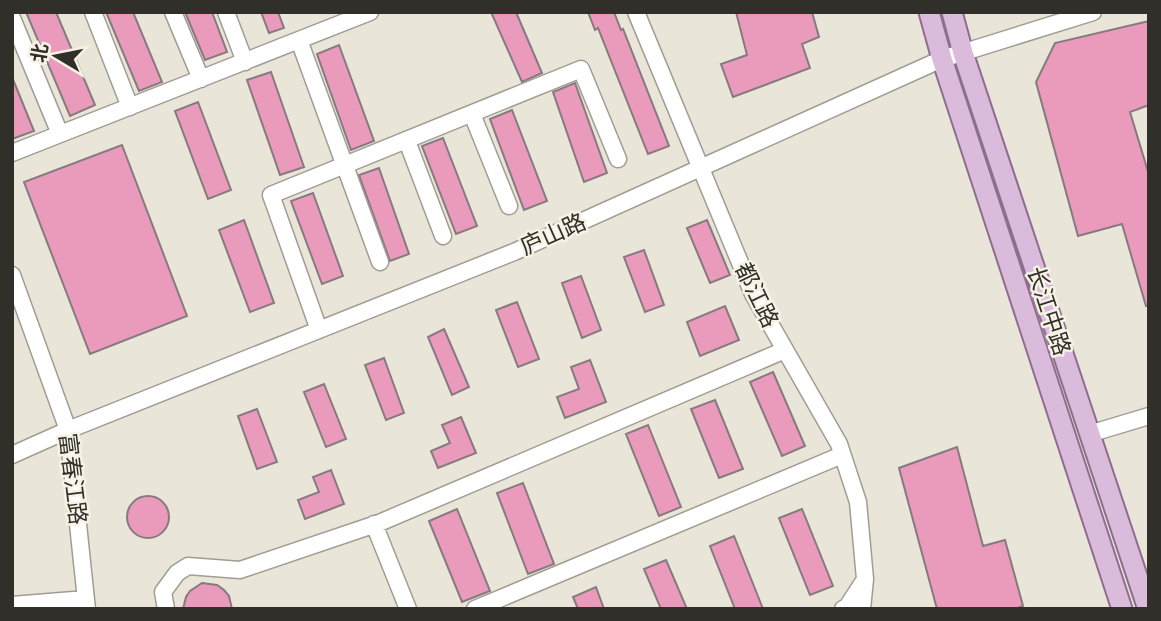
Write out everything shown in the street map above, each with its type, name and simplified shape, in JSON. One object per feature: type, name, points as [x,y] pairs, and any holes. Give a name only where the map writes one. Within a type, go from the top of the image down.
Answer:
[{"type":"main road","name":"长江中路","points":[[929,12],[1122,609]]},
{"type":"main road","name":"长江中路","points":[[952,12],[1148,609]]},
{"type":"street","points":[[93,12],[130,107]]},
{"type":"street","points":[[173,12],[201,79]]},
{"type":"street","points":[[226,12],[245,62]]},
{"type":"street","points":[[12,153],[370,12]]},
{"type":"street","name":"都江路","points":[[636,12],[753,294],[839,444],[858,502],[865,579],[862,609]]},
{"type":"street","name":"庐山路","points":[[12,455],[68,430],[514,252],[942,59],[1093,12]]},
{"type":"street","points":[[12,18],[60,134]]},
{"type":"street","points":[[299,40],[380,262]]},
{"type":"street","points":[[319,330],[271,195],[581,69],[618,159]]},
{"type":"street","points":[[472,114],[509,206]]},
{"type":"street","points":[[407,141],[443,236]]},
{"type":"street","name":"富春江路","points":[[12,275],[17,301],[68,430],[87,604]]},
{"type":"street","points":[[166,609],[163,592],[177,573],[188,566],[240,570],[374,524],[785,350]]},
{"type":"street","points":[[1089,434],[1149,416]]},
{"type":"street","points":[[475,609],[842,455]]},
{"type":"street","points":[[374,524],[408,609]]},
{"type":"street","points":[[844,609],[865,579]]},
{"type":"street","points":[[19,606],[87,604]]},
{"type":"building","points":[[26,12],[56,12],[95,105],[70,116]]},
{"type":"building","points":[[106,12],[133,12],[162,82],[139,91]]},
{"type":"building","points":[[185,12],[212,12],[227,52],[205,60]]},
{"type":"building","points":[[261,12],[278,12],[284,28],[269,33]]},
{"type":"building","points":[[491,12],[516,12],[542,73],[522,82]]},
{"type":"building","points":[[588,12],[614,12],[669,146],[648,154],[598,28],[595,30]]},
{"type":"building","points":[[736,12],[812,12],[819,37],[802,44],[810,68],[733,97],[721,64],[747,55]]},
{"type":"building","points":[[1149,21],[1149,105],[1130,112],[1149,175],[1149,306],[1146,306],[1122,224],[1078,236],[1036,82],[1055,43]]},
{"type":"building","points":[[339,45],[374,141],[351,150],[317,54]]},
{"type":"building","points":[[271,72],[304,167],[280,175],[247,80]]},
{"type":"building","points":[[12,77],[34,131],[12,139]]},
{"type":"building","points":[[575,83],[607,173],[584,182],[553,92]]},
{"type":"building","points":[[198,102],[231,190],[208,199],[175,111]]},
{"type":"building","points":[[512,110],[547,201],[524,210],[490,119]]},
{"type":"building","points":[[443,138],[477,226],[456,234],[422,146]]},
{"type":"building","points":[[122,145],[187,316],[90,354],[24,182]]},
{"type":"building","points":[[379,168],[409,254],[390,261],[359,175]]},
{"type":"building","points":[[313,193],[343,276],[322,284],[291,201]]},
{"type":"building","points":[[244,220],[274,303],[250,312],[219,230]]},
{"type":"building","points":[[707,220],[730,275],[710,283],[687,228]]},
{"type":"building","points":[[644,250],[664,305],[645,312],[624,257]]},
{"type":"building","points":[[581,276],[601,330],[582,338],[562,283]]},
{"type":"building","points":[[517,302],[539,359],[518,367],[496,310]]},
{"type":"building","points":[[725,306],[739,340],[700,356],[687,322]]},
{"type":"building","points":[[444,329],[469,387],[452,395],[428,337]]},
{"type":"building","points":[[384,358],[404,413],[386,420],[365,365]]},
{"type":"building","points":[[590,360],[606,402],[565,418],[557,397],[579,389],[571,367]]},
{"type":"building","points":[[773,372],[805,446],[782,456],[750,382]]},
{"type":"building","points":[[324,384],[346,439],[326,447],[304,392]]},
{"type":"building","points":[[715,400],[743,469],[719,478],[691,409]]},
{"type":"building","points":[[257,409],[277,462],[257,469],[238,416]]},
{"type":"building","points":[[461,417],[476,453],[438,468],[431,451],[450,443],[442,425]]},
{"type":"building","points":[[648,425],[681,507],[659,516],[626,434]]},
{"type":"building","points":[[957,447],[983,546],[1005,540],[1023,606],[1015,609],[937,609],[899,468]]},
{"type":"building","points":[[331,470],[344,504],[305,519],[298,500],[319,492],[313,477]]},
{"type":"building","points":[[523,483],[554,564],[528,574],[497,493]]},
{"type":"building","points":[[148,496],[163,502],[169,517],[163,532],[148,538],[133,532],[127,517],[133,502]]},
{"type":"building","points":[[457,509],[490,591],[462,602],[429,521]]},
{"type":"building","points":[[802,509],[833,586],[810,595],[779,518]]},
{"type":"building","points":[[734,536],[763,609],[735,609],[710,546]]},
{"type":"building","points":[[666,560],[687,609],[661,609],[644,569]]},
{"type":"building","points":[[202,583],[217,585],[224,590],[229,596],[232,609],[183,609],[190,591]]},
{"type":"building","points":[[596,587],[604,609],[578,609],[573,597]]}]
